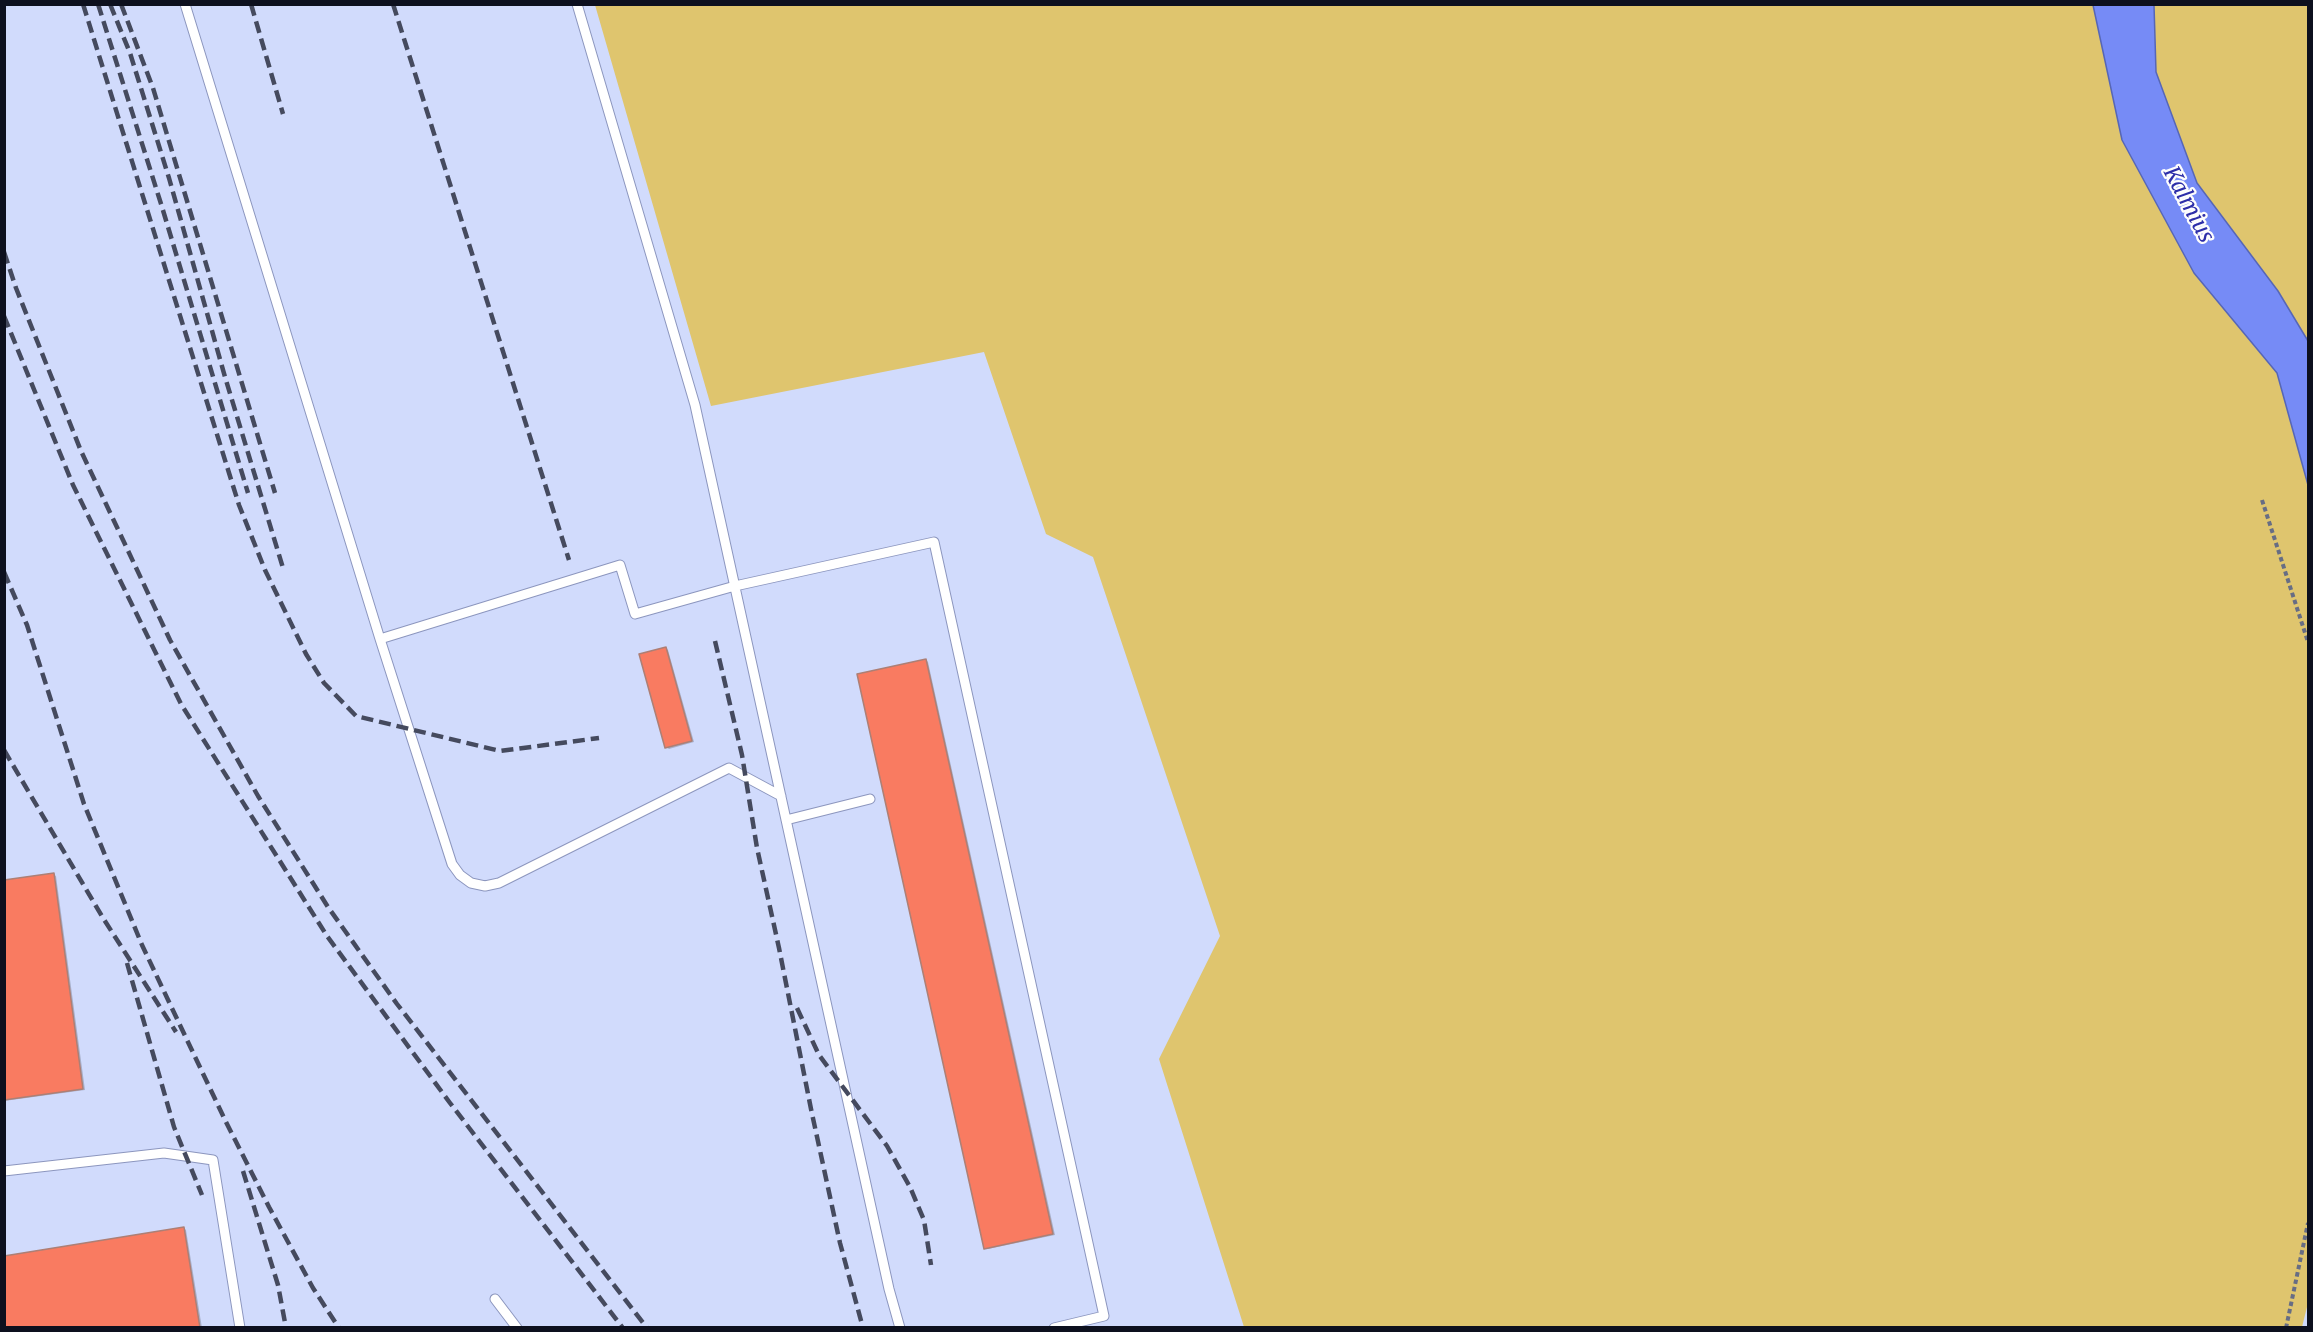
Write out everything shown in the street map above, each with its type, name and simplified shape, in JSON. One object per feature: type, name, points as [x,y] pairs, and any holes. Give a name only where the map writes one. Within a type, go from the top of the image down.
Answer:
[{"type":"lane","points":[[185,4],[380,639],[452,864],[460,875],[471,883],[485,886],[499,884],[729,768],[781,796]]},
{"type":"lane","points":[[577,4],[695,405],[889,1289],[900,1328]]},
{"type":"lane","points":[[380,639],[620,565],[635,614],[735,586],[934,542],[1104,1316],[1054,1328]]},
{"type":"lane","points":[[786,820],[870,799]]},
{"type":"lane","points":[[4,1171],[164,1153],[213,1160],[240,1328]]},
{"type":"lane","points":[[495,1299],[517,1328]]},
{"type":"path","points":[[2262,500],[2308,642]]},
{"type":"path","points":[[2286,1328],[2308,1223]]},
{"type":"shaded area","points":[[595,5],[2093,5],[2122,140],[2194,273],[2277,373],[2308,485],[2308,1303],[2302,1327],[1244,1327],[1159,1059],[1220,936],[1093,557],[1046,534],[984,352],[711,406]]},
{"type":"shaded area","points":[[2154,5],[2308,5],[2308,341],[2278,291],[2197,183],[2156,72]]},
{"type":"water","name":"Kalmius","points":[[2093,5],[2154,5],[2156,72],[2197,183],[2278,291],[2308,341],[2308,485],[2277,373],[2194,273],[2122,140]]},
{"type":"building","points":[[666,647],[692,741],[665,748],[639,654]]},
{"type":"building","points":[[926,659],[1053,1234],[984,1249],[857,674]]},
{"type":"building","points":[[54,873],[83,1089],[4,1100],[4,880]]},
{"type":"building","points":[[184,1227],[200,1328],[4,1328],[4,1256]]},
{"type":"railway","points":[[83,4],[239,505],[265,570],[306,654],[324,683],[356,716],[500,751],[599,738]]},
{"type":"railway","points":[[98,4],[248,493]]},
{"type":"railway","points":[[110,4],[130,53],[169,178],[225,377],[283,568]]},
{"type":"railway","points":[[121,4],[153,88],[275,493]]},
{"type":"railway","points":[[251,4],[283,114]]},
{"type":"railway","points":[[393,4],[569,560]]},
{"type":"railway","points":[[4,252],[81,451],[170,640],[258,796],[328,907],[397,1004],[647,1328]]},
{"type":"railway","points":[[4,316],[73,485],[181,704],[327,936],[450,1103],[623,1328]]},
{"type":"railway","points":[[4,572],[27,625],[84,804],[142,945],[269,1207],[313,1288],[339,1328]]},
{"type":"railway","points":[[715,641],[742,755],[757,848],[811,1109],[840,1243],[863,1328]]},
{"type":"railway","points":[[4,750],[103,918],[176,1032]]},
{"type":"railway","points":[[127,963],[174,1127],[202,1195]]},
{"type":"railway","points":[[797,1008],[819,1055],[887,1146],[910,1187],[924,1220],[931,1265]]},
{"type":"railway","points":[[243,1171],[278,1285],[286,1328]]}]
